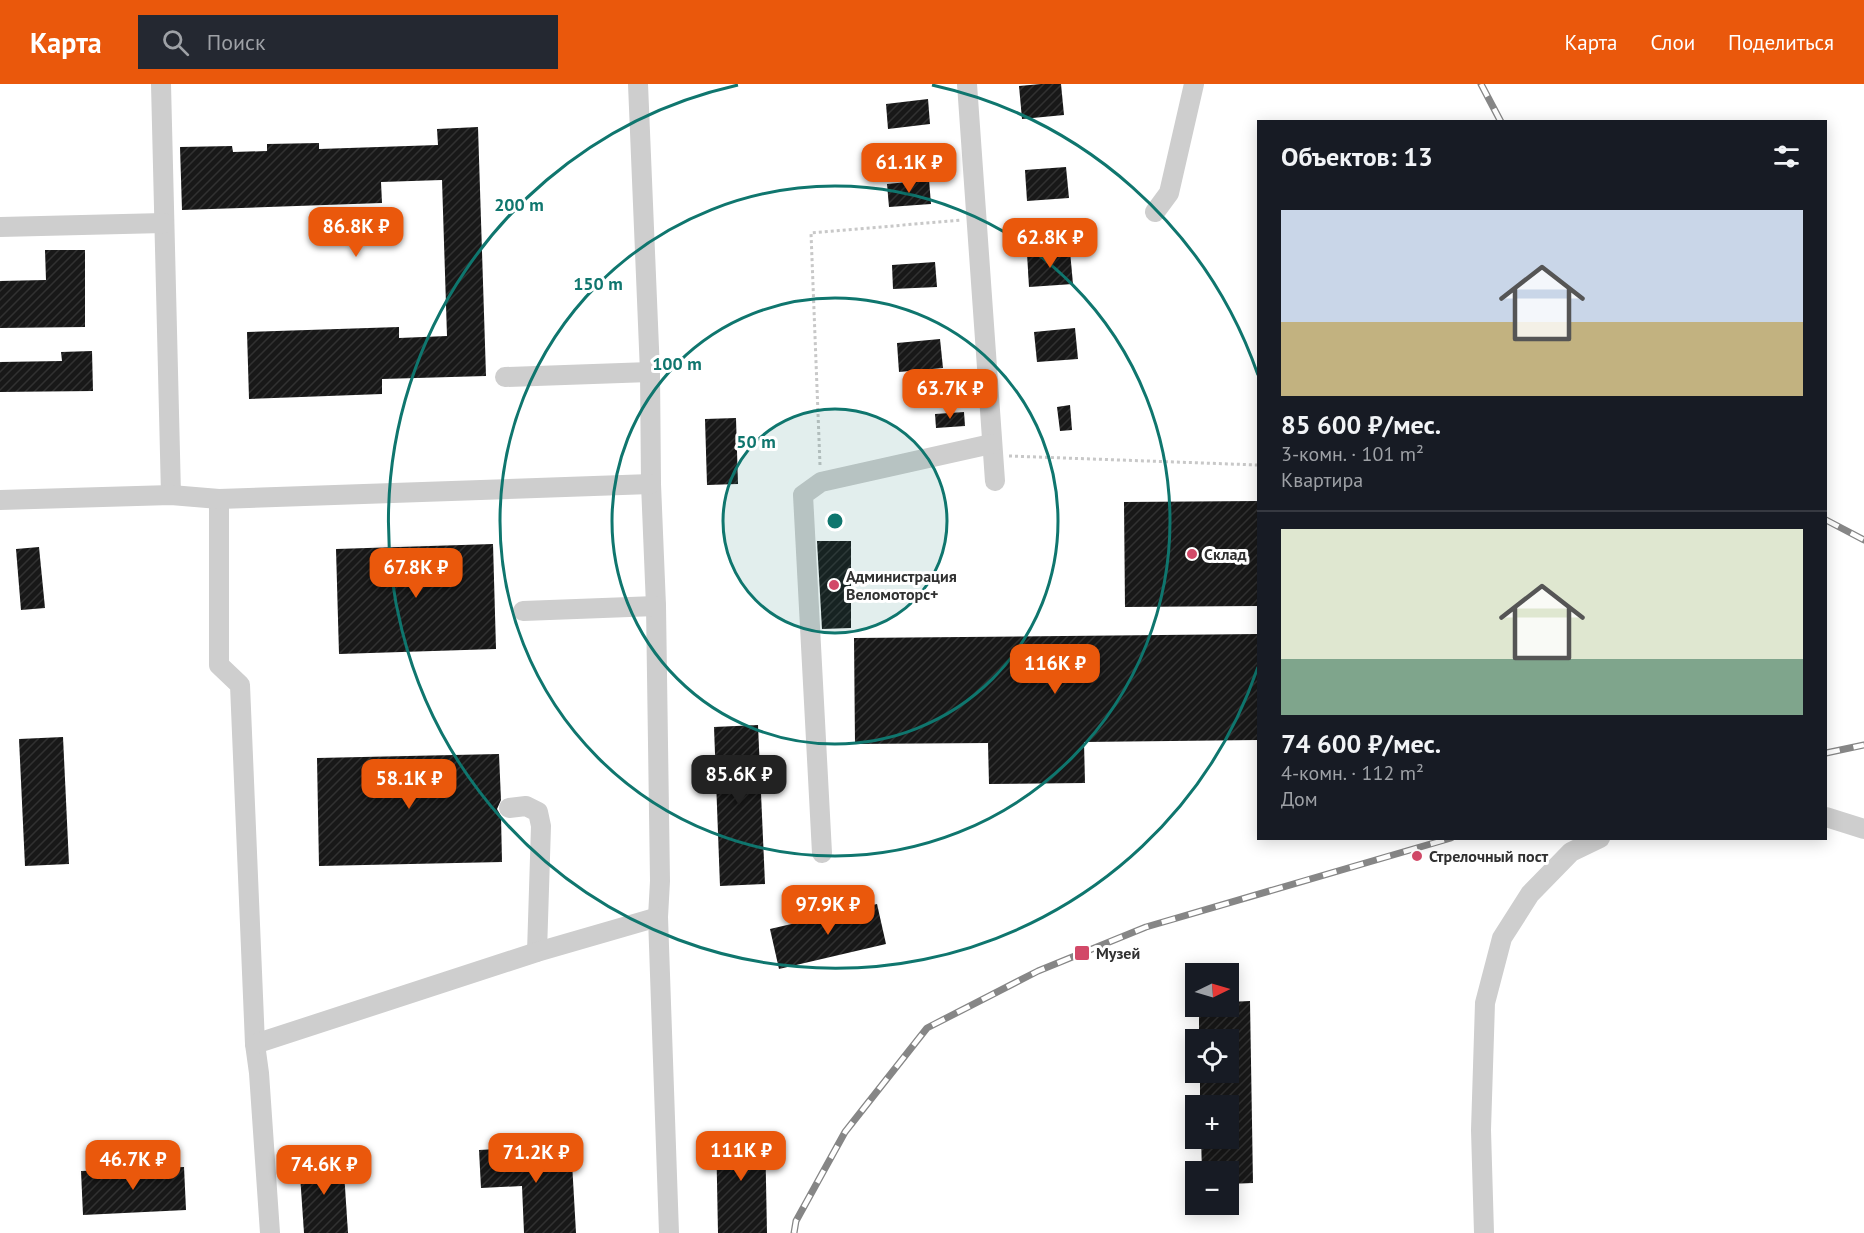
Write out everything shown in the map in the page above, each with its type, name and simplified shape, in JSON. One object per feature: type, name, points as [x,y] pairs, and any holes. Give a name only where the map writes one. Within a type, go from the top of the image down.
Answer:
[{"type":"street","points":[[161,84],[171,495]]},
{"type":"street","points":[[638,84],[650,372],[651,484],[656,606],[660,881],[658,917],[669,1233]]},
{"type":"street","points":[[967,84],[995,481]]},
{"type":"street","points":[[1155,212],[1169,193],[1194,84]]},
{"type":"street","points":[[0,226],[164,223]]},
{"type":"street","points":[[505,377],[650,372]]},
{"type":"street","points":[[822,853],[803,495],[821,483],[992,450]]},
{"type":"street","points":[[0,500],[171,495],[219,500],[651,484]]},
{"type":"street","points":[[219,500],[219,665],[240,685],[255,1044],[270,1233]]},
{"type":"street","points":[[523,611],[656,606]]},
{"type":"street","points":[[509,808],[526,806],[538,812],[540,819],[537,952]]},
{"type":"street","points":[[1827,817],[1864,829]]},
{"type":"street","points":[[1484,1233],[1481,1130],[1485,1003],[1502,938],[1538,885],[1571,852],[1596,840]]},
{"type":"street","points":[[255,1044],[537,952],[658,917]]},
{"type":"path","points":[[821,483],[811,233],[976,219]]},
{"type":"path","points":[[992,450],[1257,465]]},
{"type":"building","points":[[1061,84],[1064,115],[1022,119],[1019,86]]},
{"type":"building","points":[[928,99],[930,124],[888,129],[886,104]]},
{"type":"building","points":[[478,127],[486,376],[382,379],[382,394],[249,399],[247,332],[399,327],[399,338],[447,336],[442,180],[381,182],[382,203],[182,210],[180,147],[232,146],[233,152],[267,151],[267,144],[319,143],[319,149],[438,145],[437,129]]},
{"type":"building","points":[[1066,167],[1069,198],[1027,201],[1025,170]]},
{"type":"building","points":[[929,180],[931,204],[889,207],[887,184]]},
{"type":"building","points":[[45,250],[85,250],[85,327],[0,328],[0,281],[46,280]]},
{"type":"building","points":[[1070,251],[1073,284],[1029,287],[1027,254]]},
{"type":"building","points":[[935,262],[937,287],[893,289],[892,265]]},
{"type":"building","points":[[1075,328],[1078,359],[1037,362],[1034,332]]},
{"type":"building","points":[[940,339],[943,368],[899,372],[897,343]]},
{"type":"building","points":[[92,351],[93,391],[0,392],[0,362],[62,361],[61,352]]},
{"type":"building","points":[[1070,405],[1072,430],[1060,431],[1057,407]]},
{"type":"building","points":[[964,412],[965,426],[936,428],[935,414]]},
{"type":"building","points":[[736,418],[738,484],[707,485],[705,419]]},
{"type":"building","name":"Склад","points":[[1257,501],[1257,606],[1125,607],[1124,502]]},
{"type":"building","name":"Администрация Веломоторс+","points":[[817,541],[851,541],[851,628],[822,629]]},
{"type":"building","points":[[493,544],[496,649],[339,654],[336,549]]},
{"type":"building","points":[[39,547],[45,608],[21,610],[16,549]]},
{"type":"building","points":[[1257,634],[1257,740],[1084,742],[1085,783],[989,784],[988,743],[855,744],[854,638]]},
{"type":"building","points":[[758,725],[765,884],[720,886],[714,727]]},
{"type":"building","points":[[63,737],[69,864],[25,866],[19,739]]},
{"type":"building","points":[[499,754],[501,800],[497,809],[501,816],[502,862],[319,866],[317,758]]},
{"type":"building","points":[[877,904],[886,944],[779,969],[770,929]]},
{"type":"building","points":[[1250,1001],[1253,1183],[1239,1184],[1239,1161],[1202,1161],[1201,1149],[1239,1149],[1239,1095],[1200,1095],[1200,1083],[1239,1083],[1239,1029],[1199,1029],[1199,1017],[1239,1017],[1239,1002]]},
{"type":"building","points":[[716,1131],[765,1131],[767,1233],[718,1233]]},
{"type":"building","points":[[571,1145],[576,1233],[524,1233],[522,1186],[481,1188],[479,1150]]},
{"type":"building","points":[[343,1157],[348,1233],[304,1233],[299,1160]]},
{"type":"building","points":[[184,1167],[186,1210],[83,1215],[81,1171]]},
{"type":"railway","points":[[1481,84],[1500,120]]},
{"type":"railway","points":[[1827,521],[1864,540]]},
{"type":"railway","points":[[1827,753],[1864,745]]},
{"type":"railway","points":[[794,1233],[796,1221],[845,1132],[927,1028],[1038,971],[1146,927],[1444,840]]},
{"type":"place","name":"Склад","points":[[1192,554]]},
{"type":"place","name":"Администрация Веломоторс+","points":[[834,585]]},
{"type":"place","name":"Стрелочный пост","points":[[1417,856]]},
{"type":"place","name":"Музей","points":[[1082,953]]}]
